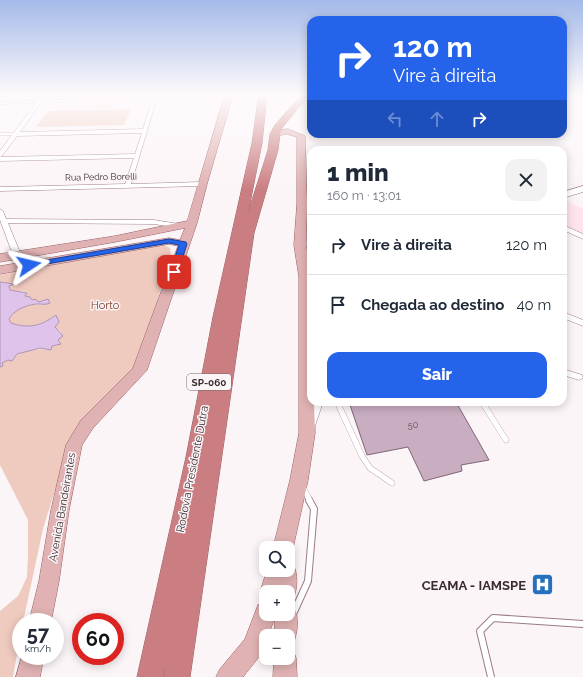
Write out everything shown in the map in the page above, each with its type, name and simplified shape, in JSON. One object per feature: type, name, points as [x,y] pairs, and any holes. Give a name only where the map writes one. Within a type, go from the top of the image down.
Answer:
[{"type":"highway","name":"Rodovia Presidente Dutra","points":[[150,677],[196,457],[221,317],[258,127]]},
{"type":"highway","name":"Rodovia Presidente Dutra","points":[[177,677],[249,232],[251,210],[267,127]]},
{"type":"highway","points":[[249,232],[273,150],[275,134],[278,127]]},
{"type":"main road","name":"Avenida Bandeirantes","points":[[42,613],[49,581],[60,510],[74,445],[87,424],[140,370],[183,244],[192,223],[202,184],[220,127]]},
{"type":"main road","points":[[275,134],[288,131],[301,136],[302,204],[300,245],[305,277],[307,433]]},
{"type":"main road","points":[[567,194],[583,189]]},
{"type":"main road","points":[[0,270],[116,244],[192,223]]},
{"type":"main road","points":[[0,258],[116,244],[169,241],[183,244]]},
{"type":"main road","points":[[286,541],[299,480],[307,433],[315,406]]},
{"type":"main road","points":[[228,677],[253,646],[263,621]]},
{"type":"main road","points":[[28,677],[30,665]]},
{"type":"main road","points":[[285,665],[285,677]]},
{"type":"street","points":[[0,155],[21,127]]},
{"type":"street","points":[[128,185],[146,127]]},
{"type":"street","points":[[16,134],[145,131]]},
{"type":"street","points":[[0,159],[138,156]]},
{"type":"street","name":"Rua Pedro Borelli","points":[[0,189],[202,184]]},
{"type":"street","points":[[0,212],[17,255]]},
{"type":"street","points":[[4,222],[154,222],[179,226]]},
{"type":"street","points":[[567,229],[583,237]]},
{"type":"street","points":[[567,317],[583,323]]},
{"type":"street","points":[[567,373],[579,377]]},
{"type":"lane","points":[[0,134],[16,134]]},
{"type":"lane","points":[[339,406],[362,456],[370,468],[392,483]]},
{"type":"lane","points":[[485,406],[506,440]]},
{"type":"lane","points":[[286,627],[308,581],[312,543],[314,509],[299,480]]},
{"type":"lane","points":[[490,677],[480,631],[493,618],[583,624]]},
{"type":"shaded area","points":[[567,201],[583,209],[583,234],[567,226]]},
{"type":"shaded area","points":[[0,282],[14,284],[9,286],[10,290],[27,293],[25,296],[30,297],[32,300],[35,299],[39,302],[48,299],[50,303],[26,306],[14,313],[9,319],[11,323],[29,326],[45,322],[56,315],[59,322],[55,327],[63,336],[58,340],[61,344],[52,346],[51,350],[40,348],[17,354],[12,361],[8,360],[2,363],[3,366],[0,367]]},
{"type":"green space","name":"Horto","points":[[164,245],[170,248],[171,255],[137,368],[68,448],[43,529],[25,613],[12,613],[12,665],[15,665],[13,677],[0,677],[0,611],[18,596],[27,577],[28,520],[0,465],[0,367],[3,366],[2,363],[14,356],[31,350],[51,350],[52,346],[61,343],[58,340],[61,332],[55,327],[56,315],[45,322],[35,325],[24,326],[11,323],[9,318],[15,311],[29,305],[44,305],[25,296],[27,292],[10,290],[9,286],[13,284],[0,282],[0,275]]},
{"type":"building","points":[[350,406],[458,406],[489,460],[461,465],[462,471],[424,481],[408,447],[367,455]]},
{"type":"place","name":"CEAMA - IAMSPE","points":[[542,585]]},
{"type":"route","points":[[29,265],[169,241],[183,244],[174,272]]}]
